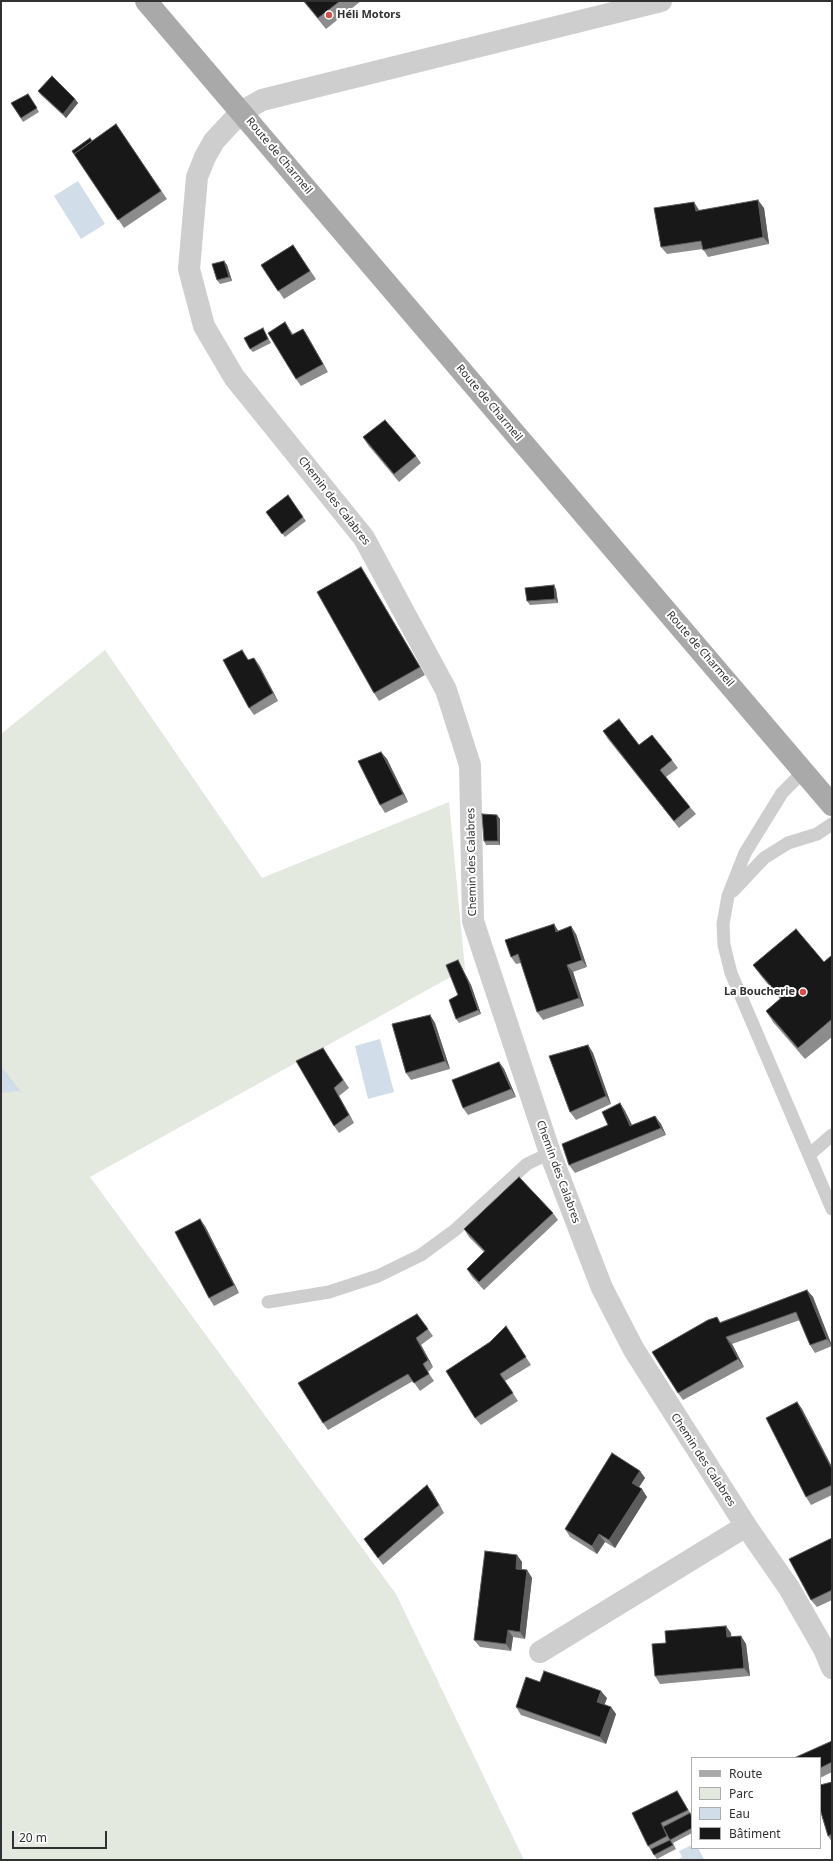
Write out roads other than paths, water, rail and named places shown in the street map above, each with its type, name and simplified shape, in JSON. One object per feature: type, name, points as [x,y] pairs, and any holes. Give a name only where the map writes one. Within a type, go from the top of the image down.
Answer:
[{"type":"main road","name":"Route de Charmeil","points":[[146,1],[832,805]]},
{"type":"street","name":"Chemin des Calabres","points":[[661,1],[262,100],[241,112],[214,141],[205,157],[197,177],[189,269],[204,326],[234,377],[364,538],[446,690],[470,765],[473,921],[550,1153],[602,1288],[634,1350],[746,1526],[789,1588],[824,1649],[832,1668]]},
{"type":"street","points":[[540,1652],[746,1526]]},
{"type":"lane","points":[[804,771],[782,793],[745,853],[728,896],[724,924],[724,946],[731,973],[832,1209]]},
{"type":"lane","points":[[728,896],[764,858],[788,843],[817,834],[832,824]]},
{"type":"lane","points":[[809,1155],[832,1135]]},
{"type":"lane","points":[[268,1302],[329,1292],[378,1276],[421,1255],[455,1230],[527,1164],[550,1153]]},
{"type":"water","points":[[78,181],[105,224],[81,239],[54,196]]},
{"type":"water","points":[[380,1039],[394,1092],[368,1099],[355,1046]]},
{"type":"water","points":[[1,1066],[22,1093],[18,1091],[1,1093]]},
{"type":"water","points":[[691,1845],[691,1849],[699,1849],[704,1859],[677,1860],[682,1857],[679,1851]]},
{"type":"place","name":"Héli Motors","points":[[329,15]]},
{"type":"place","name":"La Boucherie","points":[[803,992]]}]
